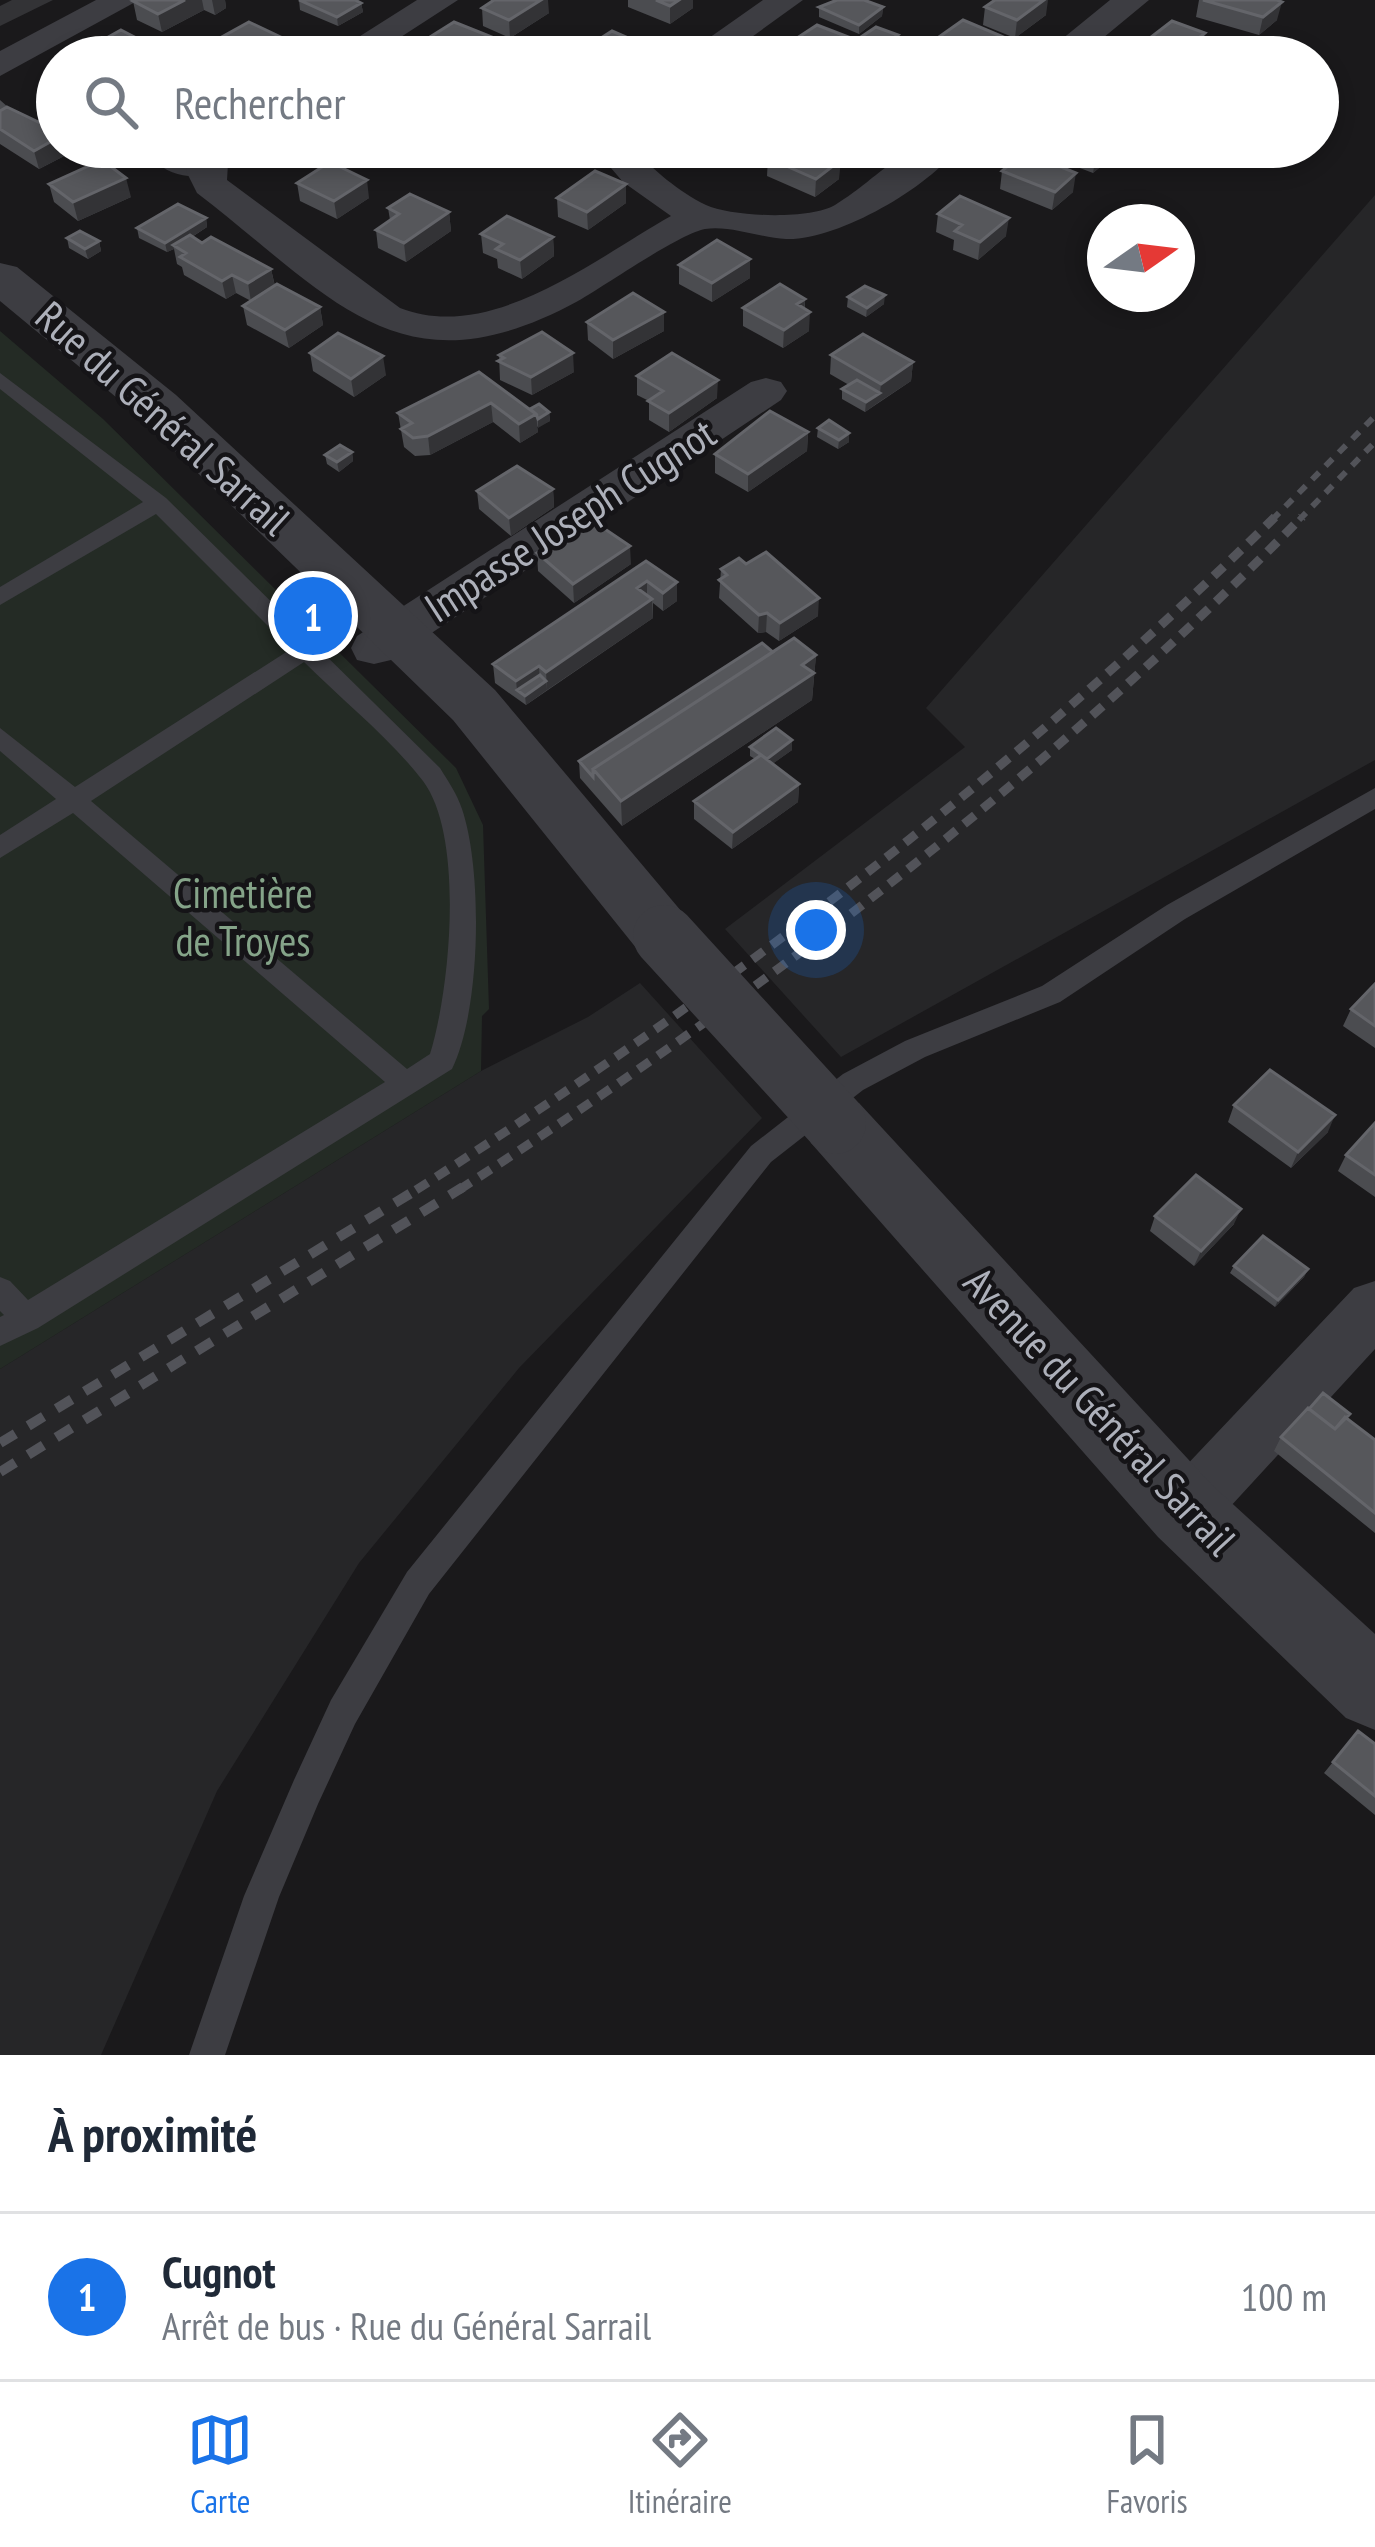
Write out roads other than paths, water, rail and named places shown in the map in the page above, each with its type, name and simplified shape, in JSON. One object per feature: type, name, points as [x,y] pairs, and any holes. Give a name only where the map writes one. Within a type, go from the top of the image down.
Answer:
[{"type":"street","points":[[54,36],[122,0]]},
{"type":"street","points":[[381,36],[441,0]]},
{"type":"street","points":[[732,36],[786,0]]},
{"type":"street","points":[[1085,36],[1132,0]]},
{"type":"street","points":[[0,65],[36,46]]},
{"type":"street","points":[[203,168],[210,184],[341,286],[386,317],[424,328],[466,329],[515,316],[698,217]]},
{"type":"street","points":[[627,168],[698,217],[790,228],[842,218],[910,168]]},
{"type":"street","name":"Rue du Général Sarrail","points":[[0,277],[158,406],[615,881],[836,1123]]},
{"type":"street","name":"Rue du Général Sarrail","points":[[0,306],[108,394],[386,640]]},
{"type":"street","name":"Impasse Joseph Cugnot","points":[[386,640],[766,391]]},
{"type":"street","name":"Avenue du Général Sarrail","points":[[836,1123],[1184,1510],[1375,1689]]},
{"type":"street","points":[[1184,1510],[1375,1307]]},
{"type":"lane","points":[[0,380],[158,503],[431,775],[452,814],[458,904],[452,1036],[442,1061],[14,1326],[0,1290]]},
{"type":"lane","points":[[0,597],[158,503]]},
{"type":"lane","points":[[0,848],[306,650]]},
{"type":"lane","points":[[0,736],[407,1085]]},
{"type":"lane","points":[[207,2055],[262,1896],[306,1792],[343,1712],[418,1583],[761,1154],[854,1082],[915,1048],[1051,994],[1177,912],[1375,797]]},
{"type":"railway","points":[[1274,518],[1375,416]]},
{"type":"railway","points":[[1300,519],[1375,442]]},
{"type":"railway","points":[[416,1190],[644,1037],[863,876],[1074,703],[1274,518]]},
{"type":"railway","points":[[459,1190],[683,1038],[899,876],[1106,703],[1300,519]]},
{"type":"railway","points":[[0,1443],[421,1187]]},
{"type":"railway","points":[[0,1472],[463,1187]]},
{"type":"place","name":"Cugnot","points":[[313,616]]},
{"type":"park label","name":"Cimetière de Troyes","points":[[243,917]]}]
